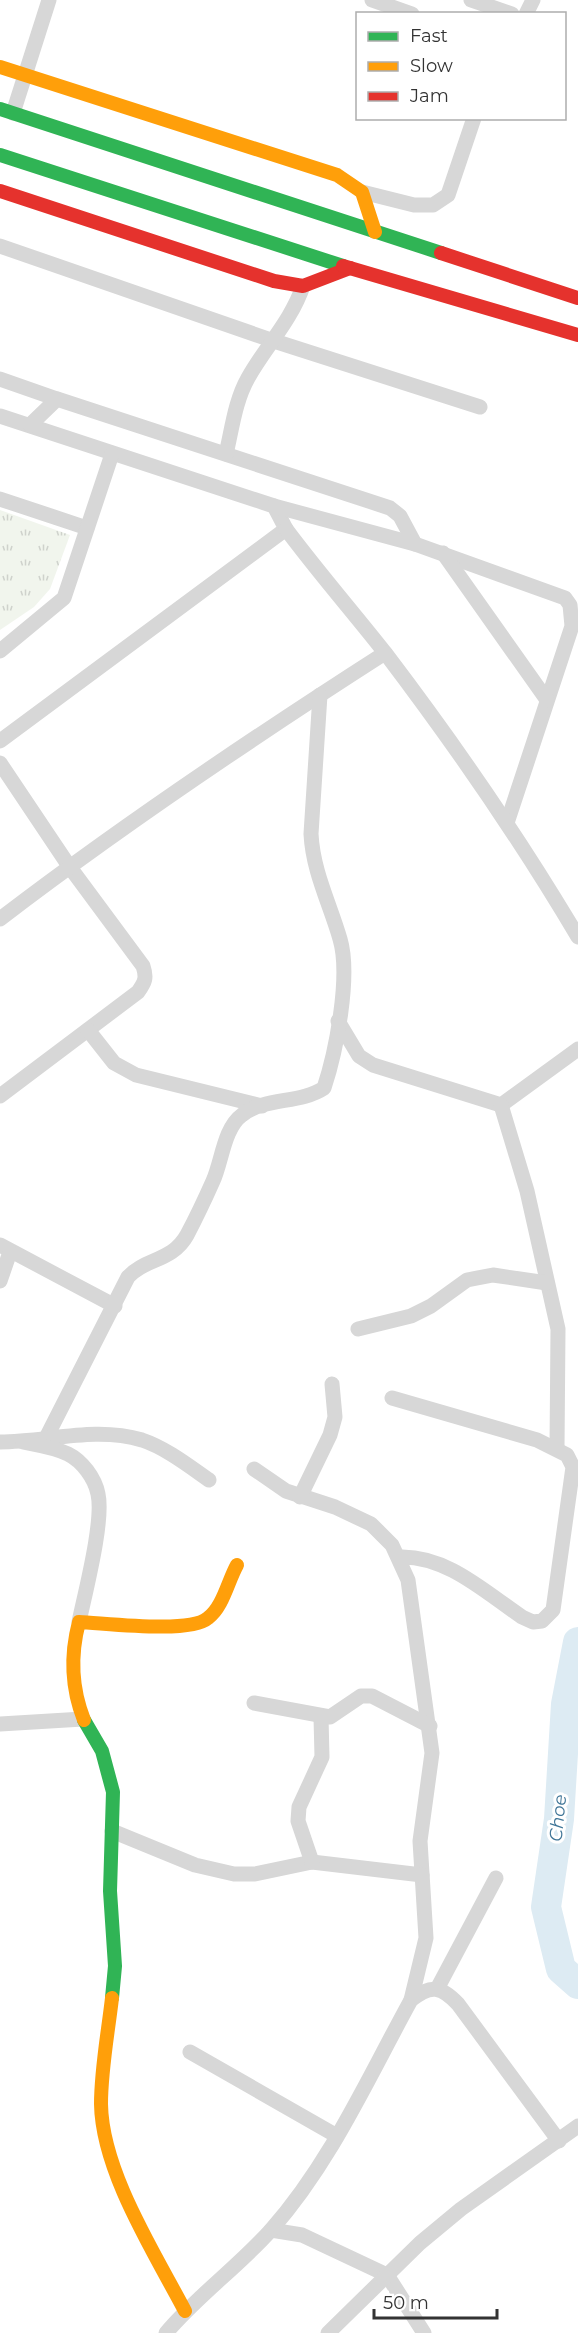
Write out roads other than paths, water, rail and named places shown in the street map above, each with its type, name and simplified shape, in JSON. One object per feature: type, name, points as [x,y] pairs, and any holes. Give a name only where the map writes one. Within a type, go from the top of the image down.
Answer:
[{"type":"street","points":[[49,0],[25,75],[7,111],[578,298]]},
{"type":"street","points":[[372,0],[411,9]]},
{"type":"street","points":[[471,0],[506,12]]},
{"type":"street","points":[[0,67],[337,175],[362,192],[414,205],[433,205],[448,195],[473,120]]},
{"type":"street","points":[[0,155],[350,268],[578,334]]},
{"type":"street","points":[[0,191],[274,281],[303,286],[350,268]]},
{"type":"street","points":[[362,192],[375,232]]},
{"type":"street","points":[[0,246],[274,341],[480,407]]},
{"type":"street","points":[[226,454],[238,400],[248,379],[296,308],[303,286]]},
{"type":"street","points":[[0,379],[390,508],[400,516],[415,544]]},
{"type":"street","points":[[30,425],[57,399]]},
{"type":"street","points":[[0,416],[274,506],[443,553],[565,598],[570,605],[572,626],[507,823]]},
{"type":"street","points":[[0,651],[63,598],[112,454]]},
{"type":"street","points":[[0,499],[87,528]]},
{"type":"street","points":[[274,506],[286,529],[385,653],[507,823],[535,864],[578,937]]},
{"type":"street","points":[[0,741],[286,529]]},
{"type":"street","points":[[443,553],[547,700]]},
{"type":"street","points":[[0,919],[69,866],[385,653]]},
{"type":"street","points":[[46,1438],[134,1270],[160,1260],[180,1245],[214,1179],[233,1123],[249,1110],[313,1096],[324,1088],[338,1021],[344,959],[340,940],[312,857],[311,834],[320,695]]},
{"type":"street","points":[[0,763],[69,866],[143,966],[146,975],[145,982],[138,992],[0,1096]]},
{"type":"street","points":[[338,1021],[359,1056],[373,1065],[501,1105]]},
{"type":"street","points":[[88,1030],[114,1063],[129,1072],[262,1106]]},
{"type":"street","points":[[501,1105],[578,1049]]},
{"type":"street","points":[[501,1105],[526,1191],[558,1329],[557,1448]]},
{"type":"street","points":[[0,1281],[5,1249],[115,1306]]},
{"type":"street","points":[[358,1329],[411,1316],[431,1306],[467,1280],[494,1275],[548,1282]]},
{"type":"street","points":[[300,1497],[330,1435],[335,1417],[332,1384]]},
{"type":"street","points":[[392,1398],[508,1430],[557,1448],[567,1455],[573,1467],[553,1610],[542,1622],[533,1622],[522,1617],[457,1573],[430,1560],[399,1557]]},
{"type":"street","points":[[0,1442],[111,1435],[143,1441],[186,1464],[209,1480]]},
{"type":"street","points":[[23,1442],[68,1454],[88,1472],[98,1491],[100,1505],[95,1539],[73,1646],[73,1685],[83,1719],[102,1751],[109,1770],[113,1792],[110,1891],[115,1966],[101,2103],[103,2126],[123,2192],[185,2311]]},
{"type":"street","points":[[166,2333],[185,2311],[271,2230],[299,2196],[338,2136],[411,2000],[426,1938],[421,1823],[432,1753],[408,1580],[392,1545],[371,1524],[334,1507],[286,1491],[254,1469]]},
{"type":"street","points":[[78,1622],[172,1626],[202,1624],[211,1616],[237,1565]]},
{"type":"street","points":[[254,1704],[330,1717],[361,1696],[372,1696],[430,1726]]},
{"type":"street","points":[[312,1862],[298,1821],[299,1807],[322,1757],[321,1717]]},
{"type":"street","points":[[0,1724],[83,1719]]},
{"type":"street","points":[[112,1831],[195,1865],[234,1874],[255,1874],[312,1862],[422,1875]]},
{"type":"street","points":[[437,1989],[495,1878]]},
{"type":"street","points":[[411,2000],[423,1990],[437,1989],[448,1994],[458,2004],[559,2141]]},
{"type":"street","points":[[190,2052],[338,2136]]},
{"type":"street","points":[[328,2333],[387,2275],[461,2209],[578,2126]]},
{"type":"street","points":[[271,2230],[302,2235],[387,2275],[402,2295],[424,2333]]},
{"type":"waterway","name":"Choe","points":[[578,1642],[566,1704],[559,1819],[546,1907],[561,1969],[578,1984]]}]
